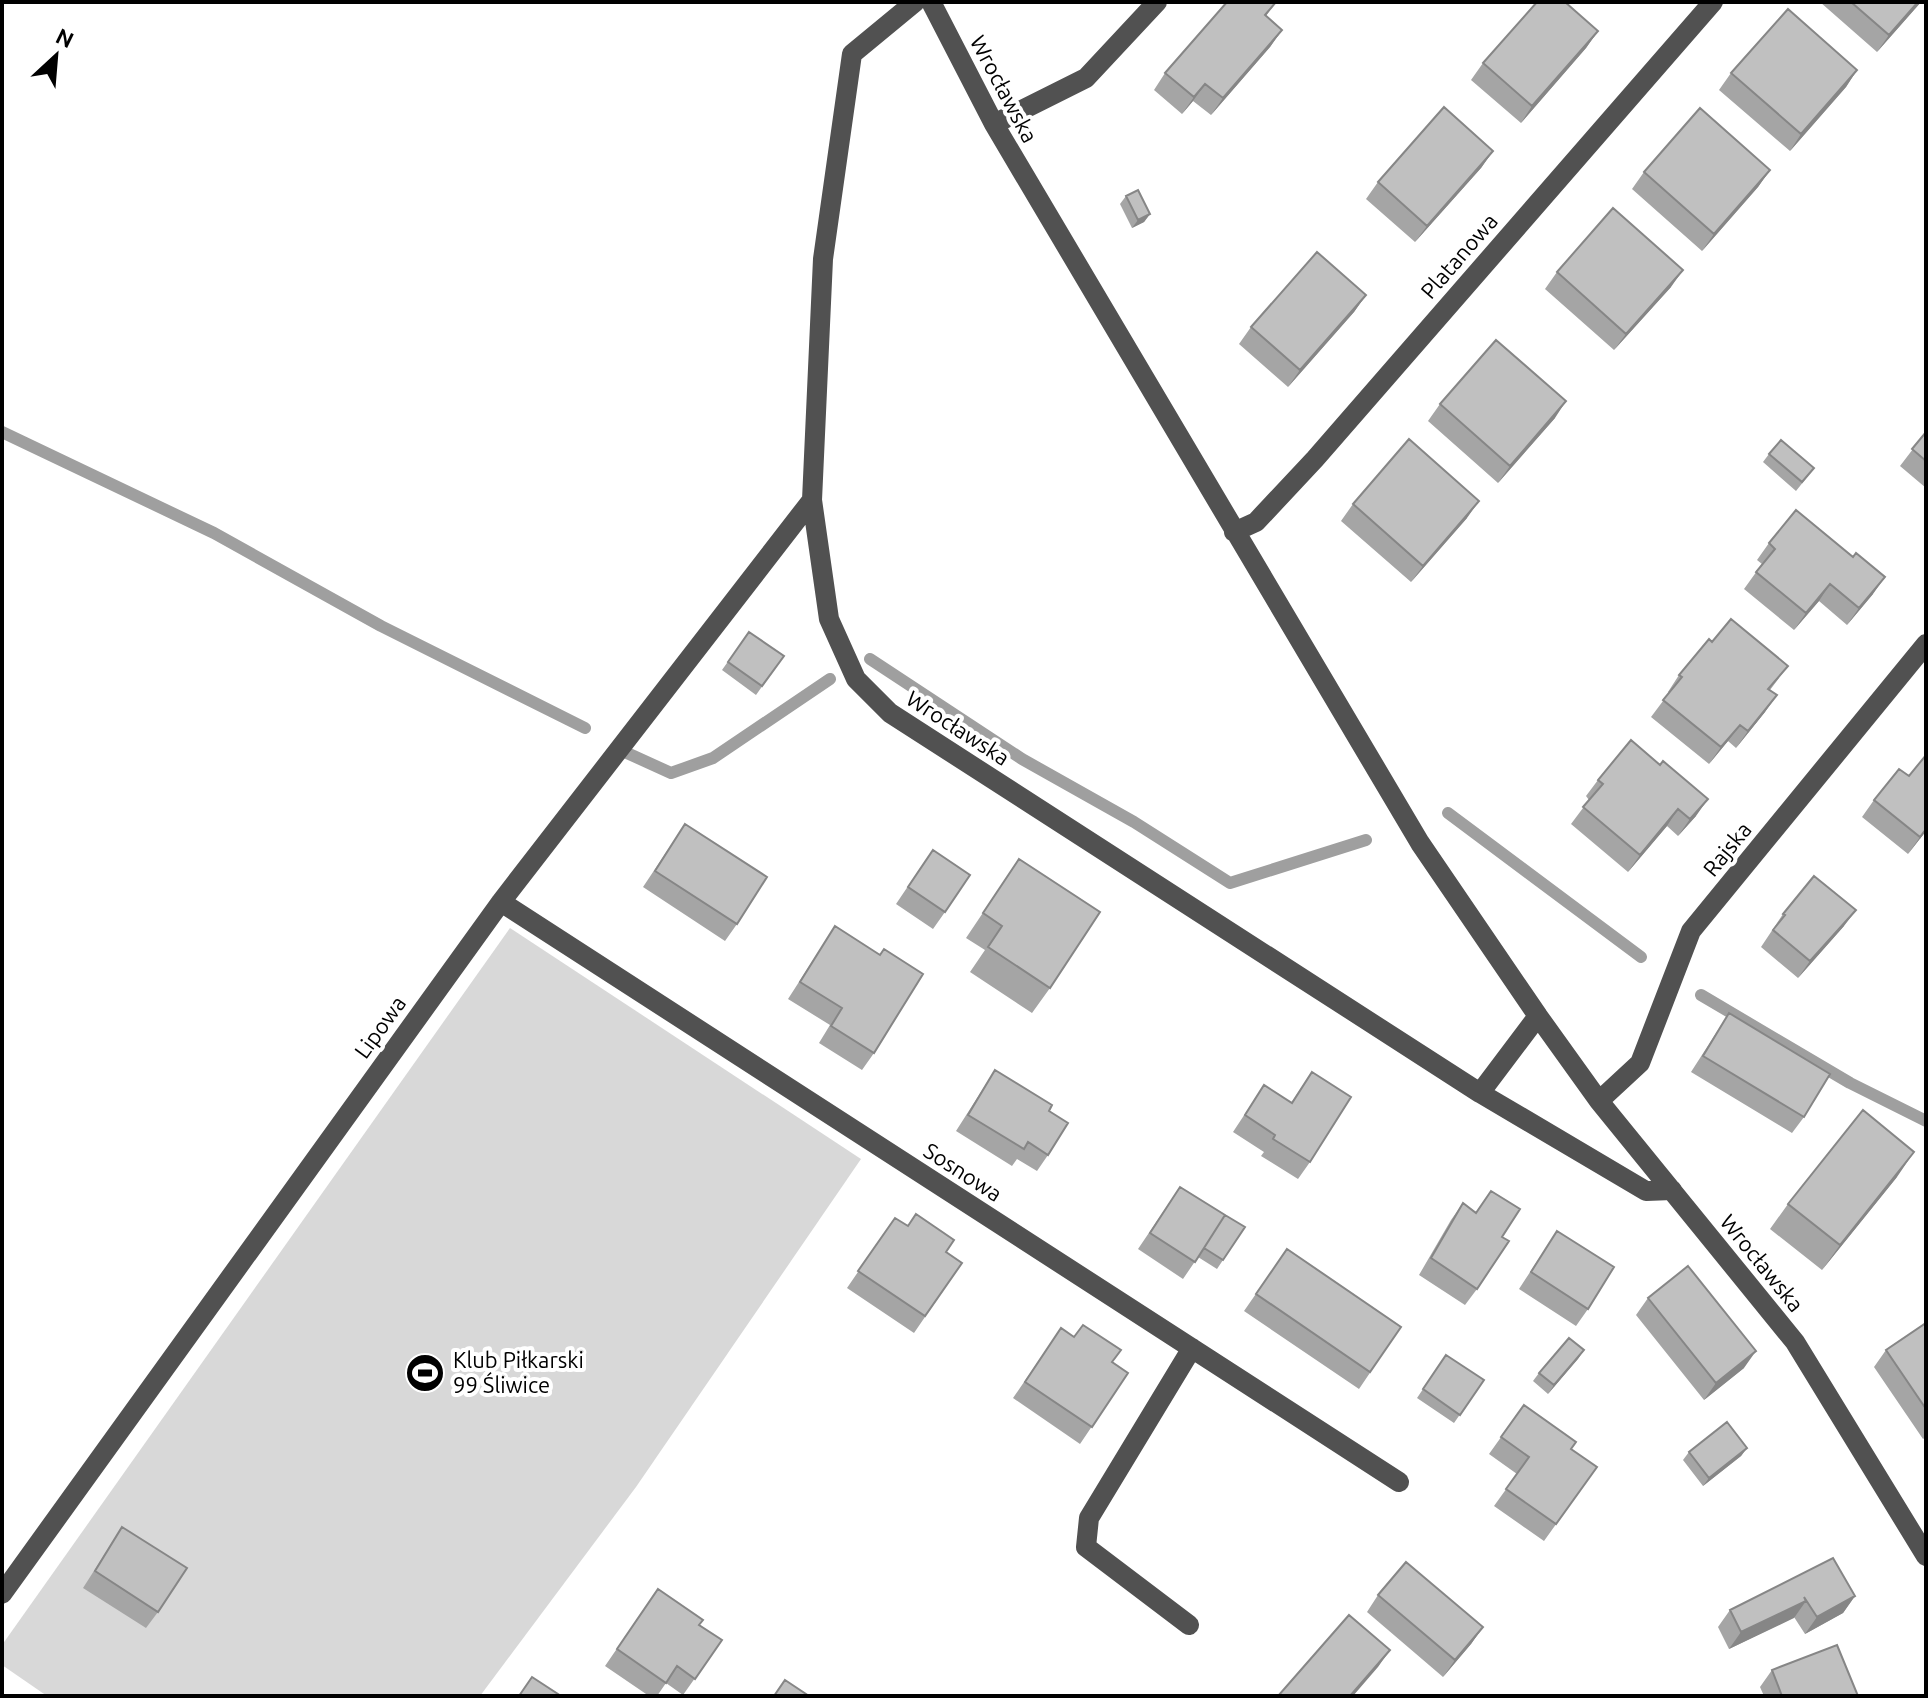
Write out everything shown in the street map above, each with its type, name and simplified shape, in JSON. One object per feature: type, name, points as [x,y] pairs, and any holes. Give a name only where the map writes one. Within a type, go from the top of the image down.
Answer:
[{"type":"street","name":"Wrocławska","points":[[915,2],[852,54],[823,259],[812,500],[829,619],[856,679],[890,713],[1480,1093],[1646,1191],[1672,1190]]},
{"type":"street","name":"Wrocławska","points":[[931,2],[994,124],[1420,843],[1599,1101],[1795,1342],[1926,1556]]},
{"type":"street","points":[[994,124],[1086,78],[1157,2]]},
{"type":"street","name":"Platanowa","points":[[1234,532],[1256,522],[1315,459],[1713,2]]},
{"type":"street","name":"Lipowa","points":[[2,1594],[501,902],[812,500]]},
{"type":"street","name":"Rajska","points":[[1599,1101],[1640,1063],[1691,931],[1926,644]]},
{"type":"street","name":"Sosnowa","points":[[501,902],[1399,1482]]},
{"type":"street","points":[[1480,1093],[1538,1016]]},
{"type":"street","points":[[1189,1625],[1086,1547],[1089,1518],[1192,1348]]},
{"type":"shaded area","points":[[510,928],[861,1159],[636,1487],[480,1696],[47,1696],[2,1665],[2,1645]]},
{"type":"building","points":[[1227,2],[1276,2],[1265,15],[1282,30],[1223,98],[1205,84],[1194,97],[1165,73]]},
{"type":"building","points":[[1537,2],[1565,2],[1598,31],[1532,106],[1483,63]]},
{"type":"building","points":[[1851,2],[1918,2],[1889,35]]},
{"type":"building","points":[[1788,9],[1857,70],[1801,134],[1731,73]]},
{"type":"building","points":[[1444,107],[1493,151],[1427,226],[1378,182]]},
{"type":"building","points":[[1700,108],[1770,170],[1714,234],[1644,172]]},
{"type":"building","points":[[1138,190],[1150,214],[1138,220],[1126,196]]},
{"type":"building","points":[[1613,208],[1683,270],[1626,334],[1557,272]]},
{"type":"building","points":[[1317,252],[1366,295],[1300,370],[1251,327]]},
{"type":"building","points":[[1496,340],[1566,401],[1510,466],[1440,404]]},
{"type":"building","points":[[1926,432],[1926,461],[1912,449]]},
{"type":"building","points":[[1409,439],[1479,501],[1423,566],[1353,504]]},
{"type":"building","points":[[1781,440],[1814,468],[1802,482],[1769,454]]},
{"type":"building","points":[[1796,510],[1853,557],[1856,553],[1885,577],[1859,608],[1830,584],[1806,613],[1756,572],[1775,549],[1769,543]]},
{"type":"building","points":[[1731,619],[1788,666],[1768,689],[1777,695],[1748,731],[1740,725],[1721,747],[1663,700],[1709,639],[1712,642]]},
{"type":"building","points":[[749,632],[784,656],[762,686],[728,662]]},
{"type":"building","points":[[1631,740],[1660,765],[1663,761],[1708,799],[1690,819],[1678,809],[1640,855],[1583,807],[1603,784],[1598,780]]},
{"type":"building","points":[[1926,755],[1926,829],[1920,837],[1874,800],[1899,769],[1909,776]]},
{"type":"building","points":[[685,824],[767,877],[737,924],[655,871]]},
{"type":"building","points":[[933,850],[970,875],[945,912],[908,887]]},
{"type":"building","points":[[1019,859],[1100,912],[1050,988],[988,947],[1002,926],[983,913]]},
{"type":"building","points":[[1814,876],[1856,910],[1810,961],[1773,930]]},
{"type":"building","points":[[835,926],[880,955],[884,949],[923,974],[874,1053],[831,1026],[842,1008],[800,982]]},
{"type":"building","points":[[1729,1013],[1830,1074],[1804,1117],[1703,1056]]},
{"type":"building","points":[[995,1070],[1052,1105],[1049,1111],[1068,1123],[1048,1155],[1028,1142],[1024,1149],[968,1115]]},
{"type":"building","points":[[1312,1072],[1351,1097],[1310,1162],[1273,1139],[1275,1135],[1245,1115],[1264,1085],[1292,1103]]},
{"type":"building","points":[[1863,1110],[1914,1152],[1840,1245],[1788,1204]]},
{"type":"building","points":[[1180,1187],[1225,1215],[1195,1262],[1150,1233]]},
{"type":"building","points":[[1491,1191],[1520,1209],[1502,1237],[1509,1241],[1477,1289],[1431,1258],[1463,1203],[1476,1213]]},
{"type":"building","points":[[916,1214],[954,1240],[946,1252],[962,1263],[925,1316],[858,1271],[895,1218],[908,1226]]},
{"type":"building","points":[[1225,1215],[1245,1227],[1223,1260],[1204,1248]]},
{"type":"building","points":[[1557,1231],[1614,1267],[1588,1309],[1531,1272]]},
{"type":"building","points":[[1287,1249],[1401,1327],[1370,1372],[1256,1294]]},
{"type":"building","points":[[1688,1266],[1756,1351],[1716,1383],[1648,1298]]},
{"type":"building","points":[[1926,1323],[1926,1409],[1886,1350]]},
{"type":"building","points":[[1083,1325],[1121,1350],[1112,1362],[1128,1373],[1092,1427],[1025,1382],[1061,1328],[1074,1337]]},
{"type":"building","points":[[1569,1338],[1584,1350],[1554,1385],[1539,1373]]},
{"type":"building","points":[[1446,1355],[1484,1380],[1460,1415],[1423,1389]]},
{"type":"building","points":[[1524,1405],[1576,1442],[1571,1449],[1597,1467],[1556,1524],[1506,1489],[1529,1457],[1501,1437]]},
{"type":"building","points":[[1727,1422],[1747,1448],[1709,1478],[1689,1452]]},
{"type":"building","points":[[122,1527],[187,1568],[158,1612],[95,1571]]},
{"type":"building","points":[[1833,1558],[1855,1596],[1817,1617],[1804,1597],[1806,1601],[1741,1632],[1730,1610]]},
{"type":"building","points":[[1406,1562],[1483,1627],[1455,1660],[1378,1595]]},
{"type":"building","points":[[658,1589],[703,1620],[699,1625],[722,1640],[695,1679],[677,1666],[666,1683],[617,1649]]},
{"type":"building","points":[[1349,1615],[1390,1650],[1350,1696],[1278,1696]]},
{"type":"building","points":[[1837,1645],[1858,1696],[1782,1696],[1772,1670]]},
{"type":"building","points":[[532,1677],[561,1696],[519,1696]]},
{"type":"building","points":[[785,1680],[809,1696],[774,1696]]},
{"type":"waterway","points":[[2,432],[214,533],[381,626],[585,728]]},
{"type":"waterway","points":[[870,659],[1022,759],[1134,822],[1230,883],[1366,840]]},
{"type":"waterway","points":[[627,753],[671,773],[713,758],[830,679]]},
{"type":"waterway","points":[[1448,813],[1641,957]]},
{"type":"waterway","points":[[1701,995],[1850,1083],[1926,1121]]},
{"type":"place","name":"Klub Piłkarski 99 Śliwice","points":[[425,1373]]}]
